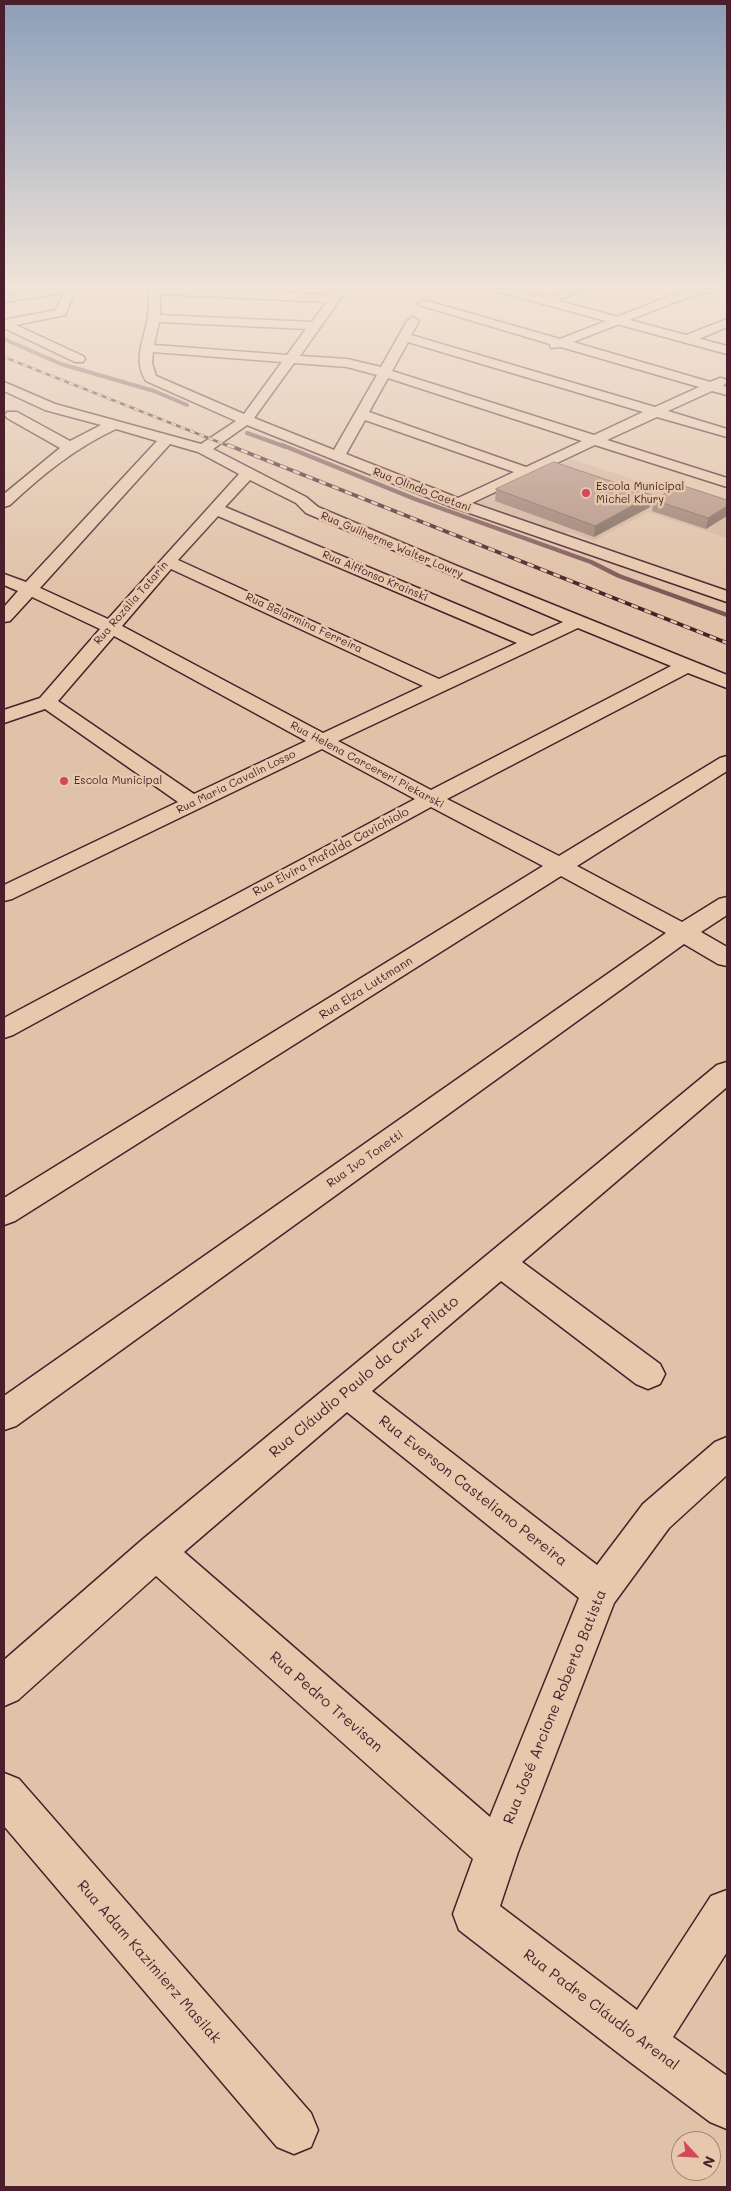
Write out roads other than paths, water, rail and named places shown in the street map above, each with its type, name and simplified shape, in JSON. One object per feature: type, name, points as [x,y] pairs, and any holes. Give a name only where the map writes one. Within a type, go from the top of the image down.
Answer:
[{"type":"street","name":"Rua Guilherme Walter Lowry","points":[[15,391],[50,407],[202,449],[301,500],[312,510],[451,570],[727,682]]},
{"type":"street","name":"Rua Olindo Caetani","points":[[181,391],[337,458],[458,504],[726,596]]},
{"type":"street","points":[[202,449],[246,420],[268,391]]},
{"type":"street","points":[[337,458],[373,391]]},
{"type":"street","points":[[442,391],[727,483]]},
{"type":"street","points":[[586,391],[727,434]]},
{"type":"street","points":[[458,504],[702,391]]},
{"type":"street","points":[[8,416],[50,407]]},
{"type":"street","points":[[361,414],[527,472]]},
{"type":"street","points":[[8,416],[70,447]]},
{"type":"street","points":[[4,502],[48,461],[114,424]]},
{"type":"street","points":[[4,617],[31,590],[164,442],[165,438]]},
{"type":"street","name":"Rua Rozália Tatarin","points":[[47,702],[168,560],[249,472]]},
{"type":"street","name":"Rua Alffonso Krainski","points":[[216,509],[533,643]]},
{"type":"street","name":"Rua Belarmina Ferreira","points":[[168,560],[440,687]]},
{"type":"street","name":"Rua Helena Carcereri Piekarski","points":[[4,579],[111,627],[430,799],[561,867],[727,958]]},
{"type":"street","name":"Rua Maria Cavalin Losso","points":[[4,894],[322,741],[579,621]]},
{"type":"street","name":"Rua Elvira Mafalda Cavichiolo","points":[[4,1029],[430,799],[688,665]]},
{"type":"street","points":[[4,717],[47,702],[193,803]]},
{"type":"street","name":"Rua Elza Luttmann","points":[[4,1213],[727,762]]},
{"type":"street","name":"Rua Ivo Tonetti","points":[[4,1415],[683,933],[727,904]]},
{"type":"street","name":"Rua Cláudio Paulo da Cruz Pilato","points":[[4,1686],[156,1552],[727,1072]]},
{"type":"street","points":[[500,1263],[648,1374]]},
{"type":"street","name":"Rua Everson Casteliano Pereira","points":[[347,1392],[600,1591]]},
{"type":"street","name":"Rua José Arcione Roberto Batista","points":[[475,1914],[497,1852],[600,1591],[656,1516],[727,1453]]},
{"type":"street","name":"Rua Pedro Trevisan","points":[[156,1552],[497,1852]]},
{"type":"street","name":"Rua Adam Kazimierz Masilak","points":[[4,1794],[294,2130]]},
{"type":"street","points":[[642,2043],[727,1912]]},
{"type":"street","name":"Rua Padre Cláudio Arenal","points":[[475,1914],[642,2043],[727,2105]]},
{"type":"waterway","points":[[155,391],[187,405]]},
{"type":"waterway","points":[[247,433],[286,447]]},
{"type":"waterway","points":[[282,445],[415,499],[591,562],[619,576],[727,615]]},
{"type":"railway","points":[[90,391],[231,447]]},
{"type":"railway","points":[[228,445],[727,643]]},
{"type":"place","name":"Escola Municipal Michel Khury","points":[[586,493]]},
{"type":"place","name":"Escola Municipal","points":[[64,781]]}]
